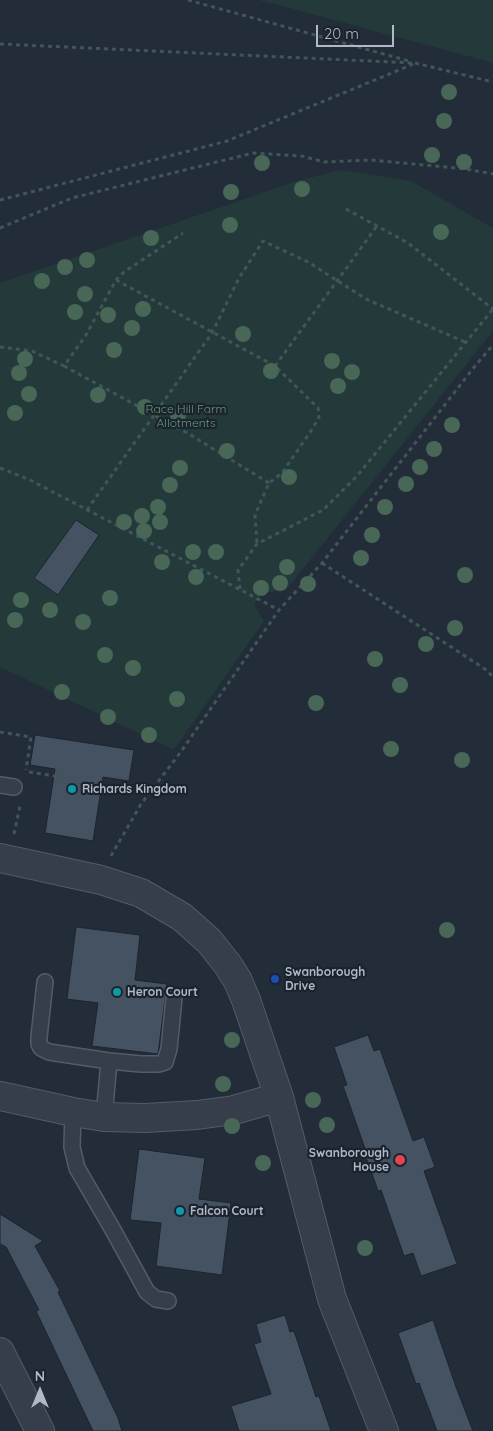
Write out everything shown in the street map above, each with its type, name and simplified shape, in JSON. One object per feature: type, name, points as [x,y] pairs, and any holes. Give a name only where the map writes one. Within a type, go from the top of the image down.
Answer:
[{"type":"street","points":[[0,858],[101,880],[148,897],[182,917],[209,941],[238,981],[258,1033],[279,1097],[332,1300],[384,1431]]},
{"type":"street","points":[[0,1096],[104,1117],[145,1118],[197,1115],[234,1110],[279,1097]]},
{"type":"street","points":[[0,1352],[40,1431]]},
{"type":"lane","points":[[46,982],[39,1036],[41,1048],[49,1052],[109,1061],[142,1064],[165,1062],[169,1049],[174,998]]},
{"type":"lane","points":[[104,1117],[109,1061]]},
{"type":"lane","points":[[73,1112],[72,1147],[77,1168],[114,1230],[147,1292],[156,1300],[168,1301]]},
{"type":"path","points":[[188,0],[416,63],[493,82]]},
{"type":"path","points":[[0,44],[416,63]]},
{"type":"path","points":[[0,200],[227,141],[416,63]]},
{"type":"path","points":[[0,228],[72,198],[253,152],[302,156],[324,162],[371,160],[466,169],[493,174]]},
{"type":"path","points":[[240,589],[238,570],[257,544],[324,510],[358,476],[493,309],[408,243],[346,209]]},
{"type":"path","points":[[275,366],[377,226]]},
{"type":"path","points":[[64,366],[86,335],[116,280],[124,272],[183,233]]},
{"type":"path","points":[[87,510],[212,332],[239,278],[263,241],[308,262],[366,300],[465,342]]},
{"type":"path","points":[[116,280],[275,366],[318,408],[319,417],[282,473],[269,483],[255,515],[257,544]]},
{"type":"path","points":[[101,880],[106,865],[141,804],[180,753],[279,610],[322,563],[493,345]]},
{"type":"path","points":[[0,347],[32,351],[64,366],[197,439],[269,483]]},
{"type":"path","points":[[0,468],[30,480],[279,610]]},
{"type":"path","points":[[322,563],[485,669],[493,677]]},
{"type":"path","points":[[26,771],[68,778]]},
{"type":"green space","points":[[258,0],[493,0],[493,63],[275,4]]},
{"type":"green space","name":"Race Hill Farm Allotments","points":[[341,170],[411,181],[493,228],[493,331],[286,590],[262,593],[254,605],[264,621],[174,750],[0,667],[0,283],[300,180]]},
{"type":"building","points":[[76,520],[99,535],[58,595],[34,578]]},
{"type":"building","name":"Richards Kingdom","points":[[35,735],[134,750],[129,781],[103,777],[93,841],[45,833],[55,769],[30,765]]},
{"type":"building","name":"Heron Court","points":[[76,927],[140,935],[135,980],[167,984],[158,1054],[92,1046],[98,1003],[67,999]]},
{"type":"building","name":"Swanborough House","points":[[368,1035],[374,1051],[380,1049],[413,1141],[424,1137],[435,1167],[424,1171],[457,1264],[421,1276],[413,1253],[404,1256],[381,1190],[378,1191],[343,1086],[347,1085],[334,1047]]},
{"type":"building","name":"Falcon Court","points":[[139,1149],[205,1158],[199,1199],[231,1203],[222,1275],[156,1266],[161,1223],[130,1220]]},
{"type":"building","points":[[0,1214],[43,1241],[35,1246],[60,1291],[58,1292],[118,1418],[122,1431],[93,1431],[36,1311],[39,1310],[6,1247],[0,1244]]},
{"type":"building","points":[[285,1315],[290,1332],[294,1331],[316,1397],[319,1396],[331,1431],[239,1431],[231,1406],[271,1394],[254,1344],[261,1342],[256,1324]]},
{"type":"building","points":[[433,1320],[473,1431],[437,1431],[419,1383],[416,1384],[398,1333]]},
{"type":"place","name":"Richards Kingdom","points":[[72,789]]},
{"type":"place","name":"Swanborough Drive","points":[[275,979]]},
{"type":"place","name":"Heron Court","points":[[117,992]]},
{"type":"place","name":"Swanborough House","points":[[400,1160]]},
{"type":"place","name":"Falcon Court","points":[[180,1211]]}]
